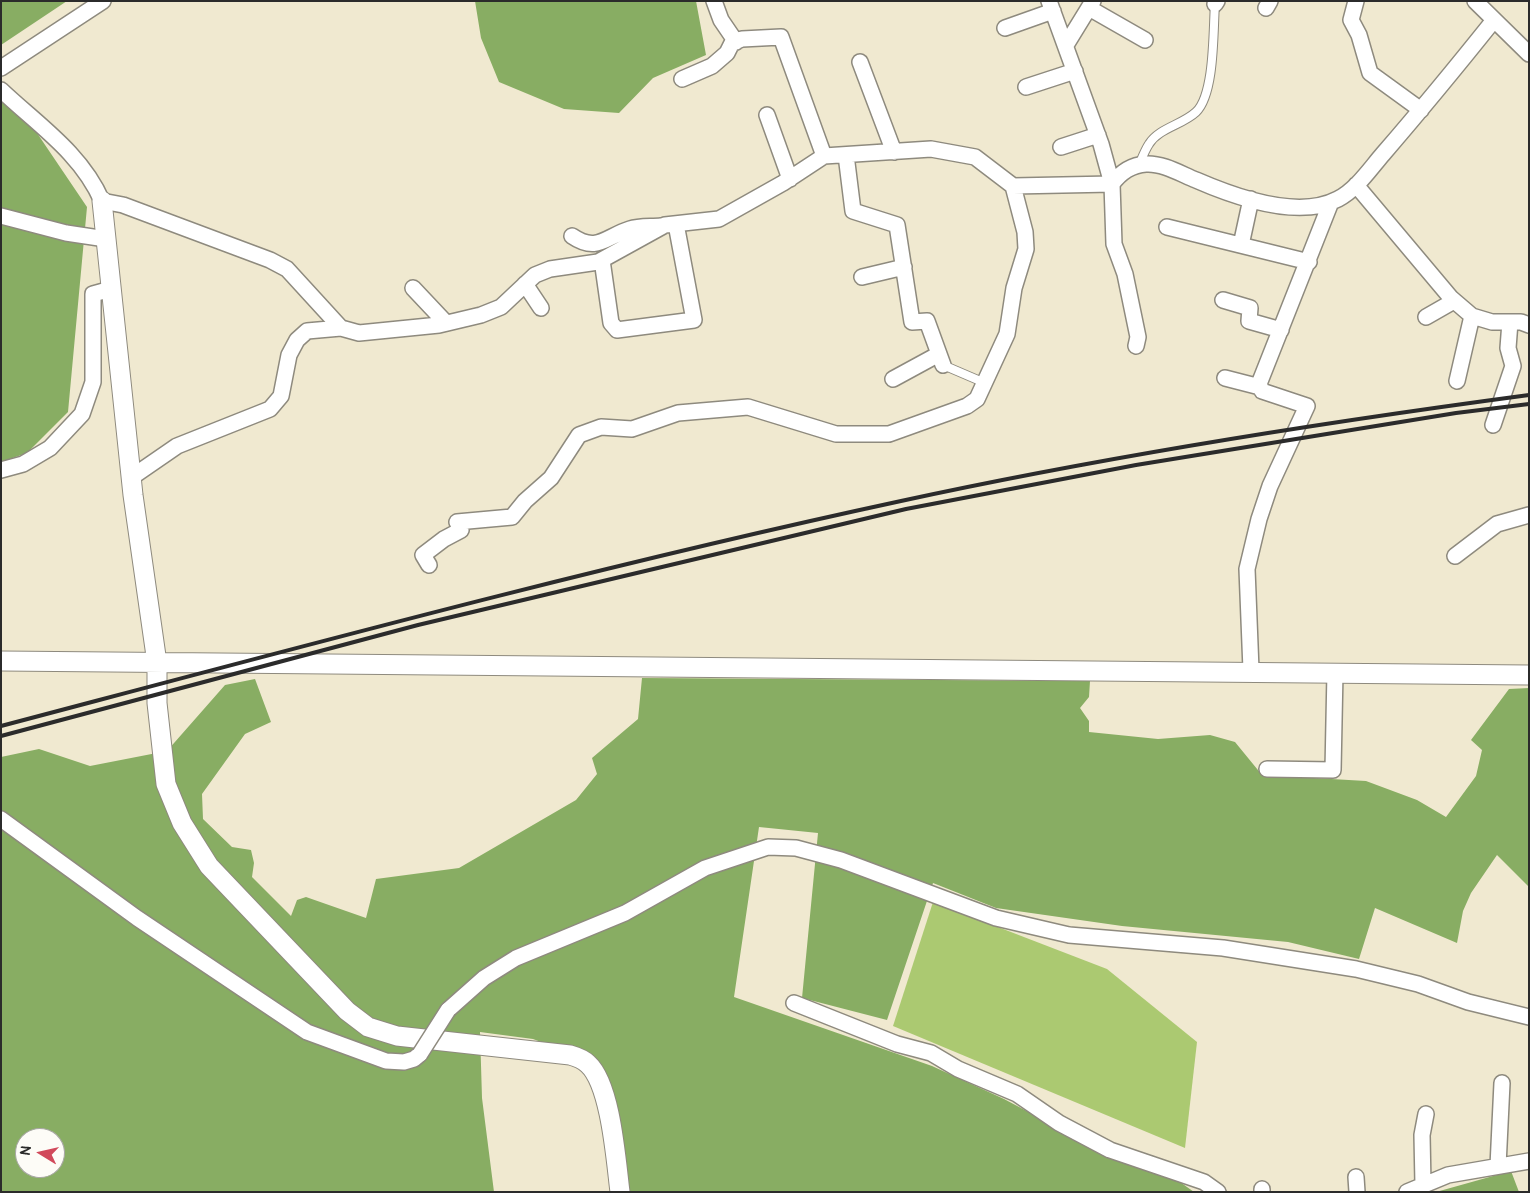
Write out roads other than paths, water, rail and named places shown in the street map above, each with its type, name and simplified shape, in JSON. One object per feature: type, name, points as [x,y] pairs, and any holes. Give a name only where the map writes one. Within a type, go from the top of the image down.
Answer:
[{"type":"street","points":[[1,68],[103,1]]},
{"type":"street","points":[[714,1],[721,20],[736,42]]},
{"type":"street","points":[[1356,1],[1351,20],[1359,35],[1370,73],[1422,110]]},
{"type":"street","points":[[1475,1],[1529,54]]},
{"type":"street","points":[[1066,45],[1091,4],[1145,40]]},
{"type":"street","points":[[1005,28],[1051,6],[1098,135],[1112,184],[1114,244],[1125,274],[1138,337],[1136,346]]},
{"type":"street","points":[[1112,184],[1121,172],[1145,164],[1160,165],[1210,186],[1251,199],[1306,208],[1340,199],[1356,185],[1422,110],[1494,20]]},
{"type":"street","points":[[682,79],[712,66],[736,42],[742,39],[781,37],[824,156]]},
{"type":"street","points":[[860,62],[894,152]]},
{"type":"street","points":[[1026,87],[1075,71]]},
{"type":"street","points":[[1,90],[63,144],[84,168],[102,201],[132,477],[157,663],[157,703],[166,784],[182,823],[209,866],[347,1012],[368,1027],[397,1036],[570,1056],[587,1063],[601,1084],[607,1106],[620,1192]]},
{"type":"street","points":[[766,115],[790,179]]},
{"type":"street","points":[[1061,148],[1098,135]]},
{"type":"street","points":[[429,566],[423,555],[444,539],[462,530],[457,522],[512,517],[524,501],[551,478],[579,435],[601,427],[632,429],[678,413],[748,407],[836,434],[889,434],[967,406],[977,399],[1006,334],[1014,288],[1026,249],[1025,232],[1013,186],[975,157],[931,149],[824,156],[790,179],[719,219],[631,228],[596,244],[584,244],[572,236]]},
{"type":"street","points":[[846,155],[853,211],[898,225],[912,322],[927,321],[941,359],[893,379]]},
{"type":"street","points":[[1013,186],[1112,184]]},
{"type":"street","points":[[1356,185],[1454,300],[1472,316],[1492,322],[1522,321],[1508,348],[1513,366],[1493,425]]},
{"type":"street","points":[[1241,245],[1251,199]]},
{"type":"street","points":[[102,201],[123,205],[270,260],[288,270],[341,328]]},
{"type":"street","points":[[1260,387],[1259,384],[1332,202]]},
{"type":"street","points":[[1,216],[66,234],[106,239]]},
{"type":"street","points":[[132,477],[176,446],[270,409],[281,396],[289,355],[297,340],[307,331],[341,328],[359,333],[446,323],[482,315],[501,307],[535,275],[550,270],[602,260],[671,225]]},
{"type":"street","points":[[602,260],[611,323],[618,330],[694,320],[671,225]]},
{"type":"street","points":[[1167,227],[1309,262]]},
{"type":"street","points":[[862,277],[904,267]]},
{"type":"street","points":[[525,284],[541,308]]},
{"type":"street","points":[[413,288],[446,323]]},
{"type":"street","points":[[1,470],[23,464],[50,448],[82,414],[93,382],[92,294],[111,289]]},
{"type":"street","points":[[1223,300],[1250,308],[1249,321],[1281,330]]},
{"type":"street","points":[[1426,317],[1454,300]]},
{"type":"street","points":[[1457,381],[1472,316]]},
{"type":"street","points":[[1225,378],[1260,387],[1262,391],[1307,406],[1270,486],[1259,518],[1247,569],[1251,670]]},
{"type":"street","points":[[1455,556],[1497,524],[1529,514]]},
{"type":"street","points":[[1,661],[1251,670],[1529,674]]},
{"type":"street","points":[[1267,769],[1333,770],[1335,672]]},
{"type":"street","points":[[1,819],[137,918],[307,1032],[386,1061],[404,1062],[414,1059],[420,1054],[448,1010],[484,978],[516,958],[625,913],[704,868],[768,847],[796,848],[841,860],[996,918],[1069,935],[1223,948],[1337,965],[1418,984],[1468,1002],[1529,1017]]},
{"type":"street","points":[[794,1003],[897,1044],[930,1053],[958,1069],[1017,1094],[1059,1122],[1110,1150],[1204,1182],[1218,1192]]},
{"type":"street","points":[[1498,1166],[1502,1083]]},
{"type":"street","points":[[1423,1185],[1422,1135],[1426,1114]]},
{"type":"street","points":[[1407,1192],[1448,1175],[1529,1160]]},
{"type":"lane","points":[[1138,166],[1149,143],[1159,134],[1179,125],[1197,111],[1208,90],[1216,3]]},
{"type":"lane","points":[[941,359],[985,383]]},
{"type":"railway","points":[[1,726],[562,580],[675,552],[901,501],[1135,455],[1371,417],[1529,395]]},
{"type":"railway","points":[[1,736],[418,625],[906,509],[1136,465],[1456,413],[1529,404]]}]
